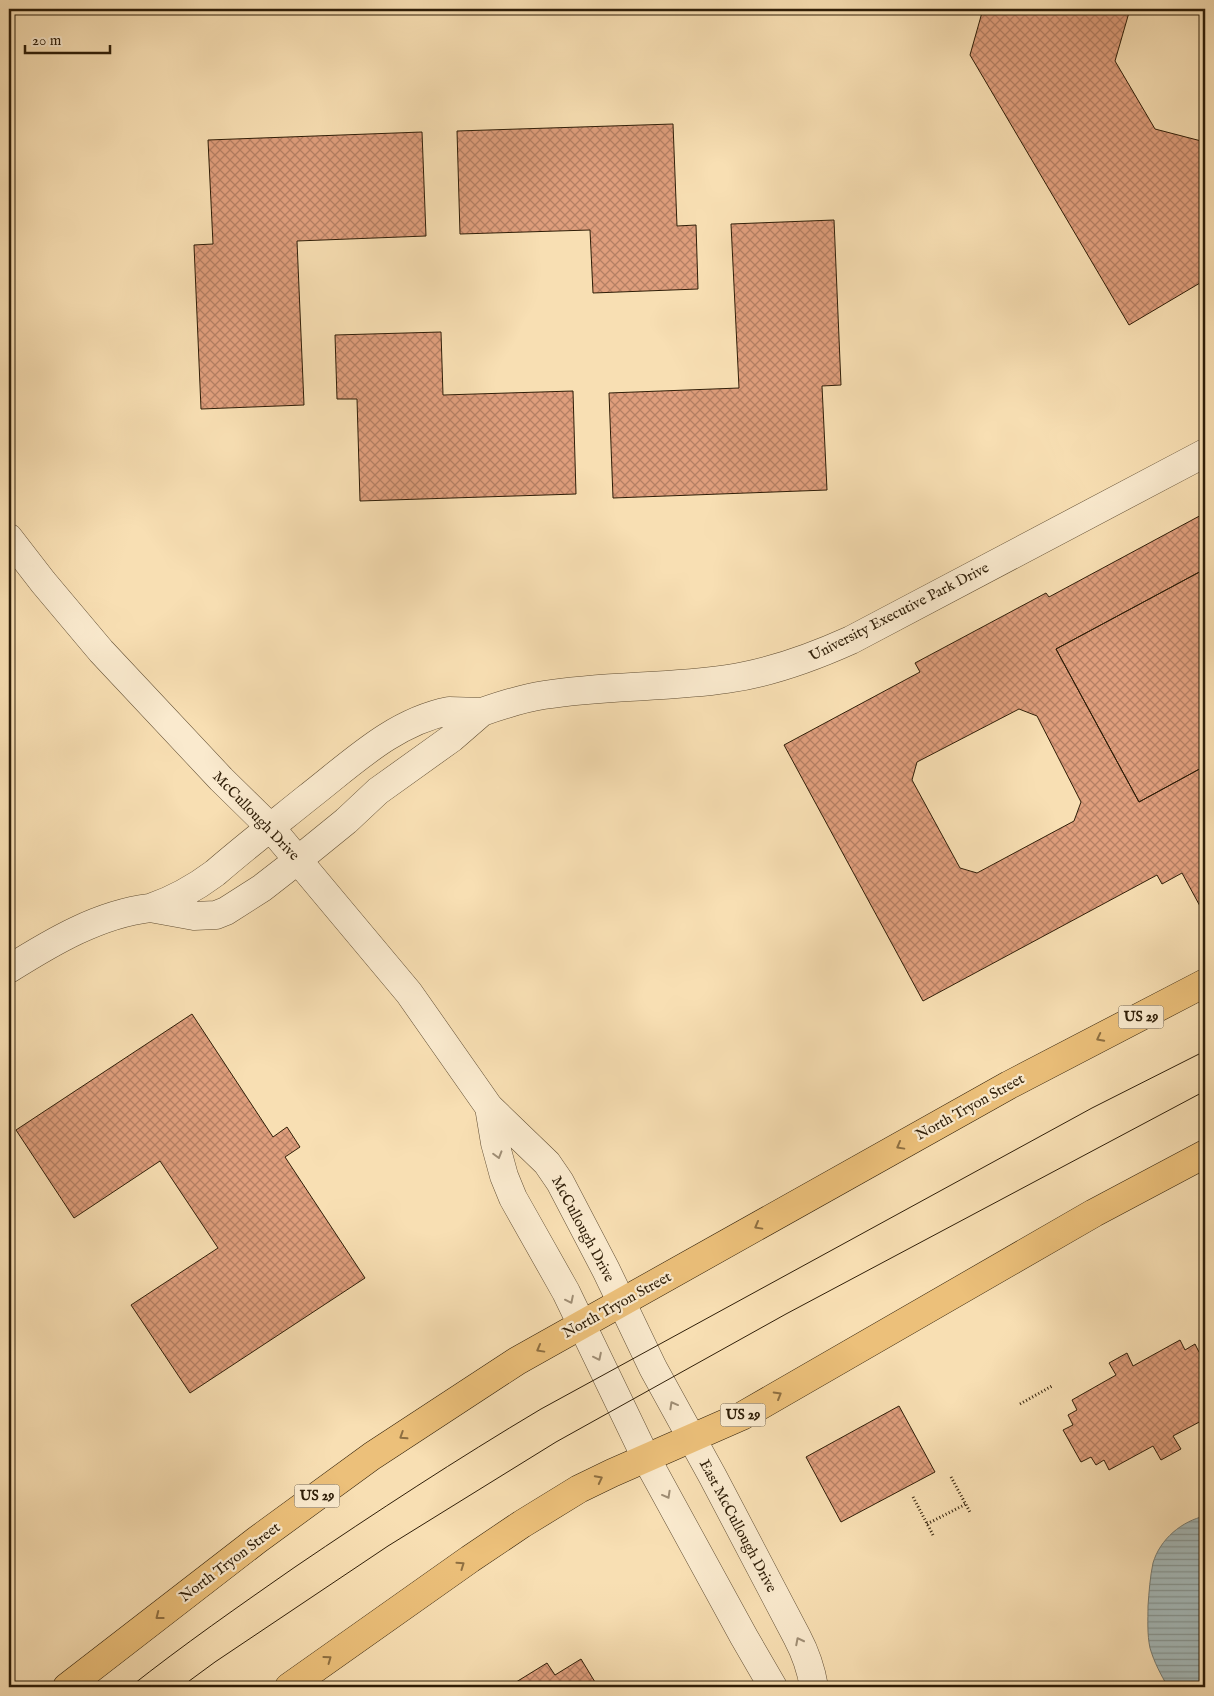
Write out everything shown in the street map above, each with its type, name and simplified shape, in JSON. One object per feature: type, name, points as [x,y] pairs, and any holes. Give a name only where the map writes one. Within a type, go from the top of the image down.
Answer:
[{"type":"main road","name":"North Tryon Street","points":[[66,1687],[257,1540],[372,1456],[517,1361],[1008,1085],[1205,983]]},
{"type":"main road","name":"US 29","points":[[289,1687],[462,1564],[522,1524],[579,1490],[742,1416],[1086,1218],[1205,1154]]},
{"type":"street","name":"University Executive Park Drive","points":[[9,969],[86,926],[118,913],[150,908],[164,903],[203,882],[361,755],[396,730],[437,713],[449,711],[482,712],[543,695],[602,688],[684,684],[729,679],[777,668],[820,654],[851,640],[1205,452]]},
{"type":"street","name":"McCullough Drive","points":[[9,538],[101,651],[221,779],[271,828],[409,993],[489,1107],[540,1156],[556,1176],[598,1254],[653,1368]]},
{"type":"street","name":"University Executive Park Drive","points":[[150,908],[194,916],[216,915],[226,911],[262,888],[346,821],[378,791],[452,738],[482,712]]},
{"type":"street","name":"McCullough Drive","points":[[489,1107],[495,1143],[504,1176],[514,1198],[566,1292],[646,1458]]},
{"type":"street","name":"East McCullough Drive","points":[[653,1368],[807,1657],[814,1687]]},
{"type":"street","points":[[646,1458],[773,1687]]},
{"type":"path","points":[[1020,1404],[1052,1386]]},
{"type":"path","points":[[952,1477],[971,1514]]},
{"type":"path","points":[[913,1497],[933,1534]]},
{"type":"path","points":[[928,1524],[966,1504]]},
{"type":"shaded area","points":[[1205,1516],[1205,1687],[1168,1687],[1160,1673],[1149,1643],[1148,1606],[1153,1563],[1161,1546],[1173,1532],[1196,1518]]},
{"type":"building","points":[[983,9],[1130,9],[1115,61],[1155,129],[1205,142],[1205,280],[1129,325],[970,55]]},
{"type":"building","points":[[1195,9],[1205,9],[1205,16]]},
{"type":"building","points":[[673,124],[677,226],[696,225],[698,289],[593,293],[590,230],[460,234],[457,131]]},
{"type":"building","points":[[422,132],[426,236],[297,241],[304,405],[201,409],[194,245],[213,244],[208,140]]},
{"type":"building","points":[[834,220],[841,385],[822,386],[827,490],[613,498],[609,393],[739,388],[731,224]]},
{"type":"building","points":[[441,332],[443,395],[573,391],[576,494],[360,501],[357,399],[337,399],[335,335]]},
{"type":"building","points":[[1205,513],[1205,569],[1056,649],[1139,802],[1205,766],[1205,906],[1201,908],[1182,873],[1162,884],[1157,875],[923,1001],[784,745],[920,672],[915,663],[1046,593],[1049,597]],"holes":[[[1019,709],[1037,716],[1081,802],[1074,821],[977,873],[960,868],[912,780],[917,762]]]},
{"type":"building","points":[[1205,569],[1205,766],[1139,802],[1056,649]]},
{"type":"building","points":[[192,1014],[273,1137],[287,1127],[300,1147],[285,1157],[365,1278],[190,1393],[131,1305],[218,1248],[160,1161],[74,1218],[16,1130]]},
{"type":"building","points":[[1180,1340],[1185,1350],[1195,1344],[1199,1352],[1205,1348],[1205,1419],[1173,1436],[1181,1449],[1161,1460],[1153,1446],[1109,1470],[1104,1460],[1096,1465],[1091,1457],[1081,1462],[1063,1430],[1073,1425],[1068,1415],[1077,1410],[1072,1400],[1116,1375],[1109,1363],[1127,1353],[1133,1366]]},
{"type":"building","points":[[899,1406],[935,1472],[841,1522],[806,1457]]},
{"type":"building","points":[[581,1659],[598,1687],[508,1687],[547,1663],[555,1675]]},
{"type":"tram line","points":[[130,1687],[295,1567],[417,1486],[541,1409],[1092,1108],[1205,1051]]},
{"type":"tram line","points":[[181,1687],[215,1662],[388,1546],[556,1442],[786,1314],[1205,1091]]}]
